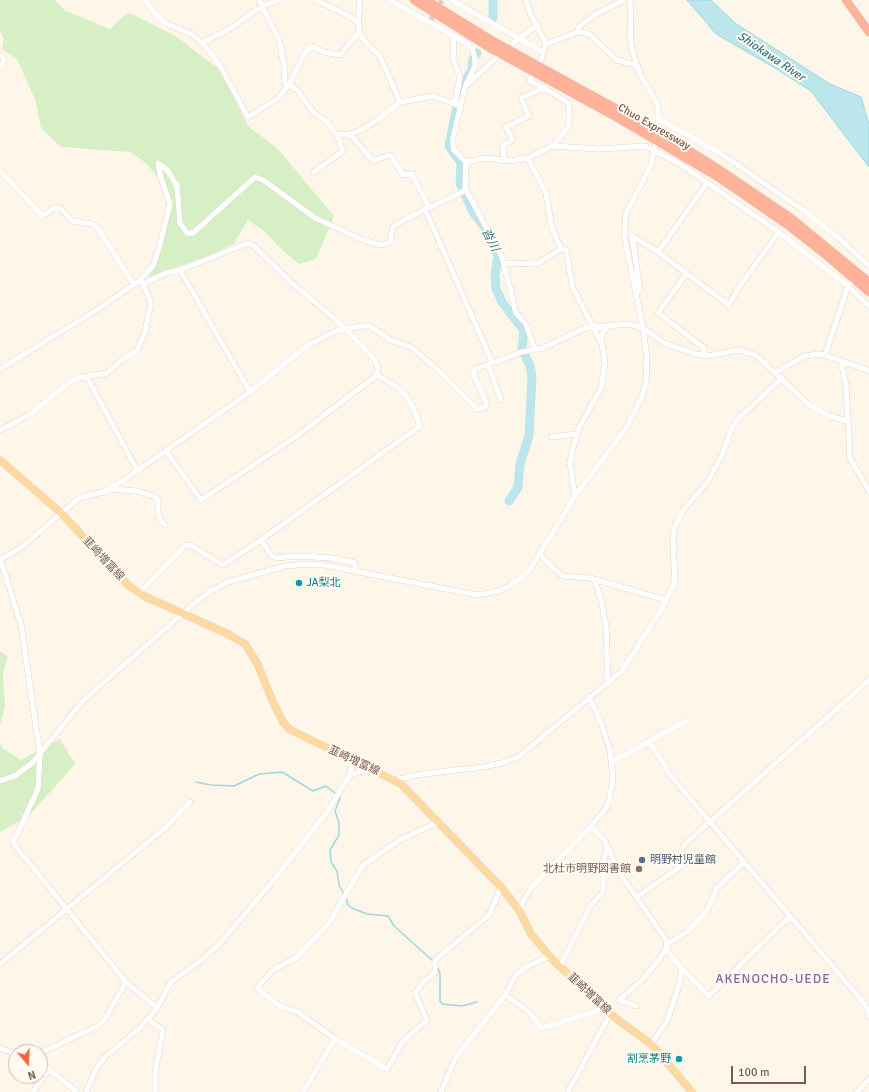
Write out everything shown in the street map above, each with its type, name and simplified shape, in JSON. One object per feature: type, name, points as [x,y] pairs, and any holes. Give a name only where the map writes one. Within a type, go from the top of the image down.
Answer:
[{"type":"highway","name":"Chuo Expressway","points":[[414,0],[490,48],[624,122],[718,177],[789,226],[869,292]]},
{"type":"highway","name":"Chuo Expressway","points":[[426,0],[493,41],[664,135],[720,170],[792,218],[869,282]]},
{"type":"highway","points":[[846,0],[869,32]]},
{"type":"main road","name":"韮崎増富線","points":[[0,460],[61,513],[113,571],[129,586],[139,593],[228,634],[245,644],[257,662],[283,722],[289,729],[394,780],[410,792],[501,887],[519,910],[531,934],[560,967],[607,1012],[651,1044],[692,1092]]},
{"type":"street","points":[[145,0],[163,21],[193,35],[202,43],[218,64],[248,117],[277,99],[289,85],[302,56],[311,46],[324,52],[340,55],[359,32]]},
{"type":"street","points":[[259,0],[279,39],[285,70],[284,82],[298,91],[304,101],[317,115],[326,121],[337,135],[343,151],[314,172]]},
{"type":"street","points":[[202,43],[231,28],[262,6],[279,0]]},
{"type":"street","points":[[316,0],[351,16],[358,23]]},
{"type":"street","points":[[360,0],[358,23],[359,32],[362,39],[380,56],[400,102]]},
{"type":"street","points":[[390,0],[468,44],[472,49],[475,58],[474,72],[457,105]]},
{"type":"street","points":[[452,0],[543,52]]},
{"type":"street","points":[[526,0],[530,13],[546,44]]},
{"type":"street","points":[[578,32],[580,27],[596,14],[624,0]]},
{"type":"street","points":[[630,0],[630,46],[636,65],[658,105],[659,122],[720,153],[803,210],[839,238],[868,265],[862,269]]},
{"type":"street","points":[[513,43],[536,26]]},
{"type":"street","points":[[541,60],[546,44],[578,32],[589,34],[617,60],[636,65]]},
{"type":"street","points":[[454,37],[453,58],[460,77],[457,93],[453,146],[466,162],[464,183],[466,190],[504,263],[516,313],[526,324],[535,350]]},
{"type":"street","points":[[0,55],[4,61],[0,67]]},
{"type":"street","points":[[457,93],[464,89],[496,58]]},
{"type":"street","points":[[466,162],[488,158],[504,160],[528,158],[552,146],[569,126],[568,103],[530,81],[531,78]]},
{"type":"street","points":[[504,160],[503,145],[512,140],[506,127],[529,116],[521,98],[544,88]]},
{"type":"street","points":[[337,135],[350,134],[361,130],[379,119],[400,102],[433,96],[457,105]]},
{"type":"street","points":[[350,134],[373,161],[389,155],[392,156],[403,174],[412,174],[490,363],[501,400]]},
{"type":"street","points":[[552,146],[599,150],[645,146],[654,149],[680,164],[779,232],[849,284],[869,306]]},
{"type":"street","points":[[0,781],[24,770],[40,754],[83,701],[183,613],[219,587],[239,578],[285,566],[308,564],[355,571],[477,595],[499,591],[511,585],[529,571],[575,496],[625,430],[642,397],[646,382],[648,364],[643,328],[625,244],[625,223],[629,207],[651,165],[654,149]]},
{"type":"street","points":[[528,158],[546,193],[551,224],[561,249],[566,250],[573,288],[602,344]]},
{"type":"street","points":[[139,283],[153,266],[170,204],[160,175],[158,163],[168,171],[175,182],[180,223],[186,233],[193,233],[255,177],[263,180],[315,218],[376,245],[390,242],[394,227],[427,208],[466,190]]},
{"type":"street","points":[[0,171],[43,216],[54,208],[60,208],[72,221],[92,224],[97,227],[139,283],[151,303],[145,332],[137,351],[123,359],[107,373],[87,377],[69,383],[44,404],[0,430]]},
{"type":"street","points":[[658,252],[707,183]]},
{"type":"street","points":[[636,294],[640,289],[632,236],[658,252],[729,305],[739,287],[779,232]]},
{"type":"street","points":[[0,369],[95,312],[139,283],[166,273],[180,270],[248,244],[254,246],[293,284],[335,320],[375,361],[378,368],[377,374],[294,438],[201,500],[166,451]]},
{"type":"street","points":[[504,263],[538,264],[561,249]]},
{"type":"street","points":[[180,270],[250,392]]},
{"type":"street","points":[[687,273],[658,313],[704,348],[704,355]]},
{"type":"street","points":[[825,355],[849,284]]},
{"type":"street","points":[[157,1008],[126,982],[68,909],[12,843],[38,789],[40,754],[21,625],[0,559],[22,547],[47,523],[79,498],[109,489],[250,392],[308,345],[343,329],[370,326],[390,340],[411,347],[437,369],[477,409],[484,407],[487,404],[473,373],[476,369],[524,352],[544,348],[585,328],[628,324],[643,328],[664,343],[695,354],[704,355],[738,350],[745,351],[762,358],[816,410],[848,421]]},
{"type":"street","points":[[575,496],[570,463],[577,434],[601,388],[604,372],[601,336],[608,326]]},
{"type":"street","points":[[776,372],[805,356],[818,354],[825,355],[869,371]]},
{"type":"street","points":[[841,361],[846,385],[850,458],[869,491]]},
{"type":"street","points":[[139,593],[185,546],[190,545],[223,565],[261,540],[420,426],[417,415],[406,396],[398,387],[377,374]]},
{"type":"street","points":[[87,377],[138,470]]},
{"type":"street","points":[[394,780],[417,775],[483,767],[518,758],[608,681],[622,671],[666,600],[675,581],[672,543],[674,530],[682,512],[708,481],[722,455],[732,428],[741,416],[782,378]]},
{"type":"street","points":[[551,437],[577,434]]},
{"type":"street","points":[[109,489],[136,491],[153,496],[158,500],[158,514],[160,521],[165,525]]},
{"type":"street","points":[[261,540],[271,555],[276,558],[296,556],[333,558],[355,564],[355,571]]},
{"type":"street","points":[[540,555],[562,576],[583,577],[666,600]]},
{"type":"street","points":[[595,581],[602,603],[606,627],[608,681]]},
{"type":"street","points":[[637,897],[681,866],[684,861],[681,854],[682,848],[869,680]]},
{"type":"street","points":[[519,910],[530,889],[592,826],[605,810],[609,802],[613,779],[612,762],[603,727],[589,697]]},
{"type":"street","points":[[612,762],[686,721]]},
{"type":"street","points":[[649,741],[662,764],[866,1006],[869,1016]]},
{"type":"street","points":[[86,1092],[97,1067],[106,1056],[157,1008],[171,982],[203,959],[251,908],[327,812],[350,775],[353,761]]},
{"type":"street","points":[[350,775],[369,769]]},
{"type":"street","points":[[0,964],[165,828],[190,802]]},
{"type":"street","points":[[438,822],[400,840],[363,865],[329,923],[297,957],[273,970],[257,988],[281,1007],[298,1012],[335,1039],[387,1069],[403,1041],[427,1020],[415,993],[423,982],[435,973],[435,960],[489,915],[501,887]]},
{"type":"street","points":[[592,826],[607,846],[618,871],[667,941],[667,947],[682,969],[709,996],[790,916]]},
{"type":"street","points":[[560,967],[591,905],[603,892],[603,866],[607,846]]},
{"type":"street","points":[[637,1006],[619,1000],[642,980],[667,947],[688,931],[706,912],[717,888],[744,862]]},
{"type":"street","points":[[441,1092],[456,1056],[505,995],[516,975],[526,967],[550,956]]},
{"type":"street","points":[[651,1044],[667,1021],[679,986],[682,969]]},
{"type":"street","points":[[48,1049],[82,1035],[98,1026],[105,1019],[126,982]]},
{"type":"street","points":[[505,995],[528,1012],[541,1028],[607,1012]]},
{"type":"street","points":[[568,1092],[607,1012]]},
{"type":"street","points":[[147,1019],[163,1030],[155,1072],[155,1092]]},
{"type":"street","points":[[303,1092],[335,1039]]},
{"type":"street","points":[[33,1092],[49,1069],[77,1092]]},
{"type":"street","points":[[857,1092],[869,1079]]},
{"type":"green space","points":[[0,0],[55,0],[64,10],[110,29],[126,14],[132,14],[177,37],[216,67],[223,76],[248,126],[278,149],[334,216],[316,259],[299,264],[281,249],[265,232],[248,220],[234,244],[208,256],[148,277],[165,236],[166,195],[161,181],[146,163],[130,152],[61,147],[41,128],[35,99],[17,59],[2,49],[4,39],[0,31]]},
{"type":"green space","points":[[0,651],[8,657],[3,672],[5,706],[0,726]]},
{"type":"green space","points":[[60,739],[75,764],[28,817],[0,832],[0,742],[2,748],[21,760]]},
{"type":"water","name":"Shiokawa River","points":[[687,0],[711,0],[735,23],[830,84],[861,97],[869,124],[869,167],[811,91],[775,68],[716,34]]},
{"type":"waterway","name":"沓川","points":[[493,0],[493,18]]},
{"type":"waterway","name":"沓川","points":[[477,53],[473,59],[472,70],[461,87],[449,146],[461,163],[460,183],[473,212],[485,228]]},
{"type":"waterway","name":"沓川","points":[[493,245],[498,256],[495,275],[496,289],[502,302],[524,331],[522,349],[530,366],[532,376],[529,436],[520,464],[518,487],[509,501]]},
{"type":"waterway","points":[[196,782],[211,785],[234,786],[259,774],[282,772],[313,791],[326,786],[336,794]]},
{"type":"waterway","points":[[338,797],[340,798],[335,811],[339,823],[339,835],[330,850],[331,862],[337,871],[339,885],[344,894]]},
{"type":"waterway","points":[[346,898],[348,905],[352,908],[367,914],[388,916],[394,926],[433,961]]},
{"type":"waterway","points":[[437,965],[440,974],[440,1001],[442,1004],[462,1006],[477,1002]]},
{"type":"tunnel","points":[[431,20],[442,0]]},
{"type":"place","name":"JA梨北","points":[[299,583]]},
{"type":"place","name":"明野村児童館","points":[[642,860]]},
{"type":"place","name":"北杜市明野図書館","points":[[639,869]]},
{"type":"place","name":"割烹茅野","points":[[679,1059]]},
{"type":"district","name":"AKENOCHO-UEDE","points":[[773,980]]}]
